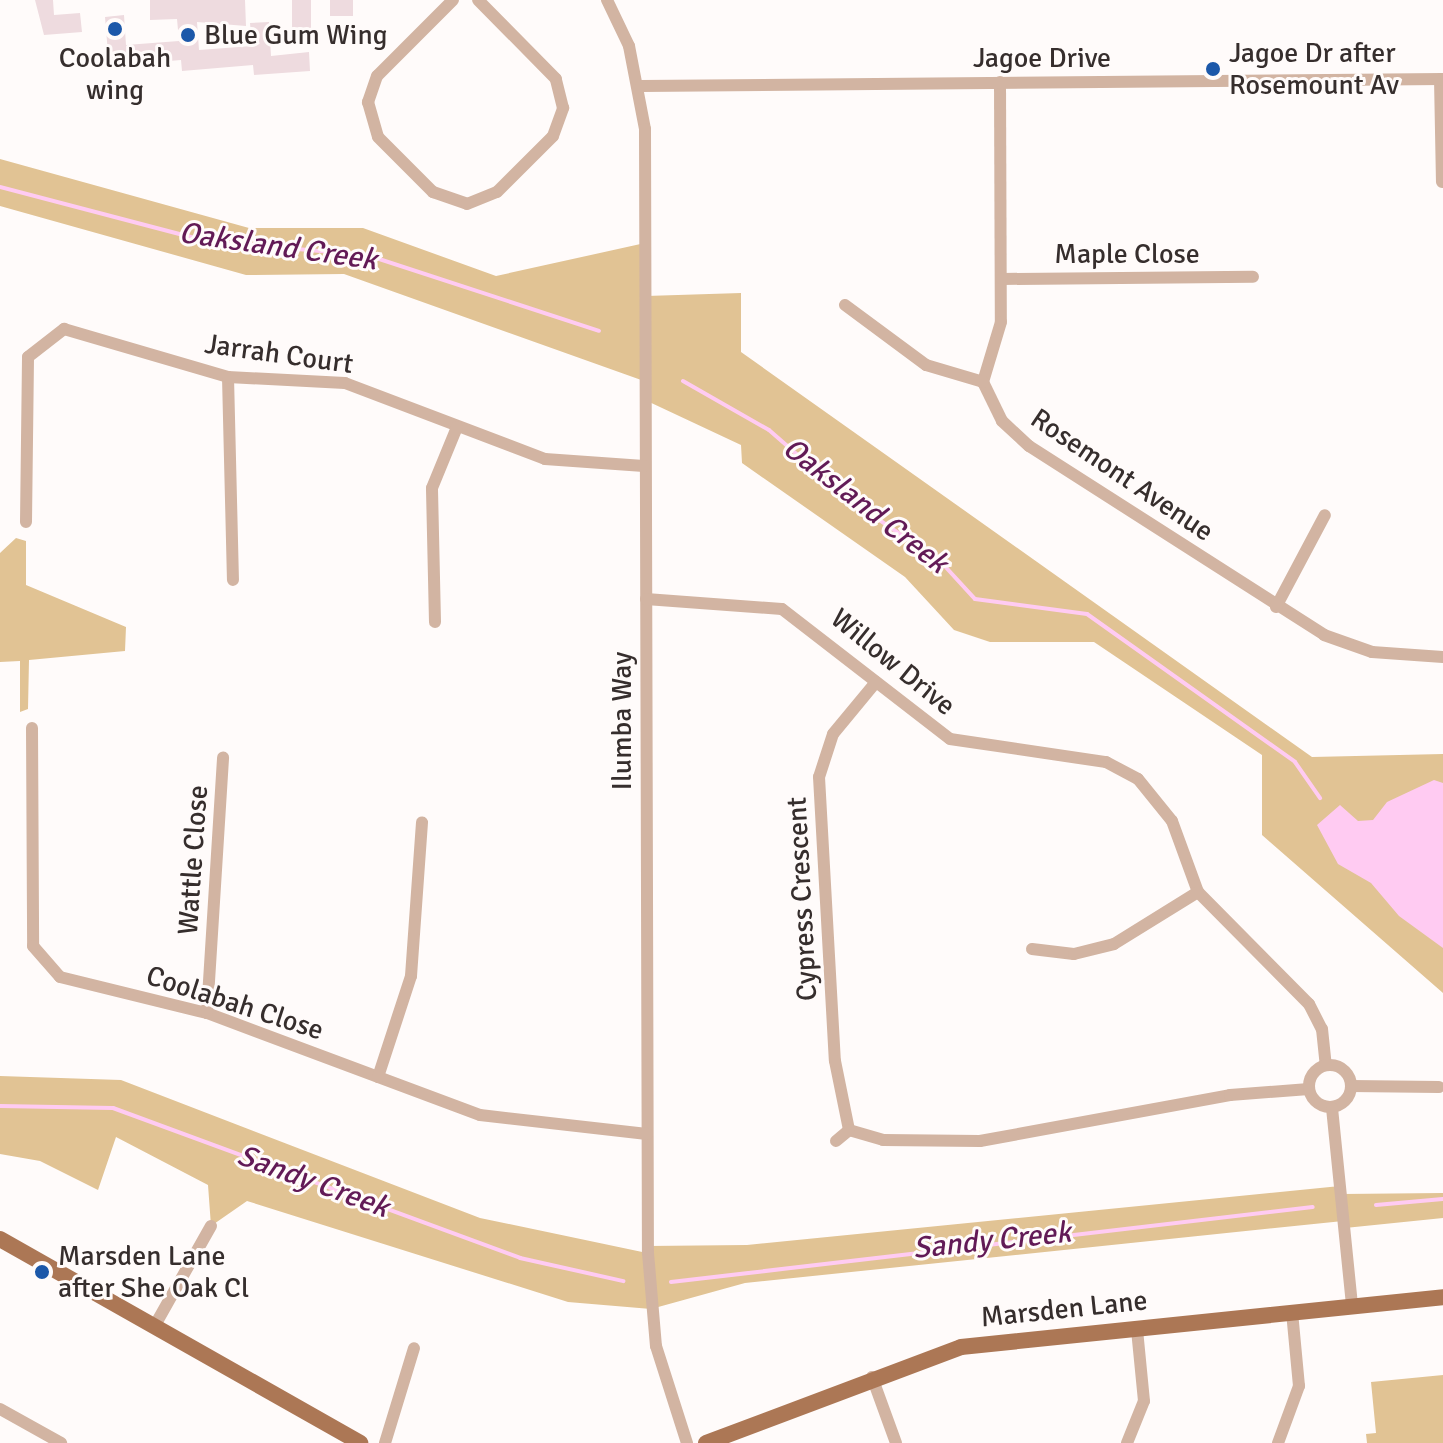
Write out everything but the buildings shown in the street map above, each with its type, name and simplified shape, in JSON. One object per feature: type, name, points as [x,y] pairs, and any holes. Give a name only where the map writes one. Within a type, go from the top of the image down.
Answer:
[{"type":"main road","points":[[0,1239],[360,1443]]},
{"type":"main road","name":"Marsden Lane","points":[[706,1443],[872,1377],[988,1341],[1443,1297]]},
{"type":"street","points":[[453,0],[377,76],[368,102],[378,137],[433,192],[467,204],[497,192],[553,136],[563,108],[556,79],[478,0]]},
{"type":"street","name":"Ilumba Way","points":[[607,0],[641,86],[647,1134],[651,1309],[687,1443]]},
{"type":"street","points":[[1442,79],[1442,182]]},
{"type":"street","name":"Jagoe Drive","points":[[641,86],[1442,79]]},
{"type":"street","points":[[845,305],[926,365],[983,382],[1001,322],[1000,82]]},
{"type":"street","name":"Maple Close","points":[[1002,279],[1253,277]]},
{"type":"street","name":"Jarrah Court","points":[[26,522],[28,357],[48,336],[64,329],[228,377],[345,383],[545,459],[644,466]]},
{"type":"street","points":[[228,377],[233,580]]},
{"type":"street","name":"Rosemont Avenue","points":[[983,382],[1002,421],[1029,446],[1276,607],[1346,645],[1443,657]]},
{"type":"street","points":[[435,622],[432,488],[457,427]]},
{"type":"street","points":[[1276,607],[1325,515]]},
{"type":"street","name":"Willow Drive","points":[[646,599],[782,609],[950,739],[1106,762],[1138,779],[1172,821],[1198,892],[1309,1004],[1322,1029],[1326,1065]]},
{"type":"street","name":"Cypress Crescent","points":[[849,1130],[839,1109],[819,777],[833,734],[876,682]]},
{"type":"street","name":"Coolabah Close","points":[[32,728],[33,946],[42,965],[60,977],[207,1013],[480,1115],[647,1134]]},
{"type":"street","name":"Wattle Close","points":[[207,1013],[223,758]]},
{"type":"street","points":[[378,1077],[411,976],[422,822]]},
{"type":"street","points":[[1032,949],[1074,954],[1114,944],[1198,892]]},
{"type":"street","points":[[1326,1065],[1343,1070],[1351,1086],[1346,1101],[1332,1108],[1316,1103],[1309,1089],[1326,1065]]},
{"type":"street","points":[[1351,1086],[1439,1087]]},
{"type":"street","points":[[836,1141],[849,1130],[883,1140],[980,1141],[1230,1095],[1309,1089]]},
{"type":"street","points":[[1332,1108],[1352,1305]]},
{"type":"street","points":[[154,1327],[211,1226]]},
{"type":"street","points":[[1278,1443],[1299,1386],[1292,1312]]},
{"type":"street","points":[[1127,1443],[1144,1401],[1137,1329]]},
{"type":"street","points":[[385,1443],[414,1348]]},
{"type":"street","points":[[872,1377],[896,1443]]},
{"type":"street","points":[[0,1409],[61,1443]]},
{"type":"shaded area","points":[[0,159],[249,228],[363,228],[496,276],[645,243],[646,296],[741,293],[741,352],[1312,757],[1443,754],[1443,993],[1262,835],[1262,755],[1094,642],[990,642],[954,630],[905,577],[742,463],[741,445],[645,400],[644,381],[344,274],[246,275],[0,206]]},
{"type":"shaded area","points":[[16,538],[26,541],[26,585],[126,627],[125,651],[29,660],[28,709],[20,712],[20,661],[0,662],[0,553]]},
{"type":"shaded area","points":[[1434,780],[1443,783],[1443,948],[1399,916],[1371,883],[1338,864],[1317,825],[1340,805],[1358,821],[1373,820],[1387,802]]},
{"type":"shaded area","points":[[0,1076],[121,1080],[480,1218],[647,1253],[648,1246],[747,1245],[1340,1186],[1342,1194],[1443,1193],[1443,1218],[1345,1228],[1343,1221],[745,1283],[651,1309],[568,1302],[247,1201],[211,1226],[208,1185],[116,1137],[98,1190],[40,1161],[0,1154]]},
{"type":"shaded area","points":[[1443,1375],[1443,1443],[1367,1443],[1366,1434],[1376,1433],[1371,1382]]},
{"type":"waterway","name":"Oaksland Creek","points":[[0,187],[206,241],[367,255],[599,331]]},
{"type":"waterway","name":"Oaksland Creek","points":[[683,381],[769,430],[847,498],[941,562],[975,599],[1087,614],[1295,762],[1320,798]]},
{"type":"waterway","name":"Sandy Creek","points":[[0,1106],[113,1108],[520,1258],[623,1281]]},
{"type":"waterway","name":"Sandy Creek","points":[[1376,1205],[1443,1199]]},
{"type":"waterway","name":"Sandy Creek","points":[[671,1282],[1313,1207]]},
{"type":"place","name":"Coolabah wing","points":[[115,29]]},
{"type":"place","name":"Blue Gum Wing","points":[[188,35]]},
{"type":"place","name":"Jagoe Dr after Rosemount Av","points":[[1213,69]]},
{"type":"place","name":"Marsden Lane after She Oak Cl","points":[[42,1272]]}]
